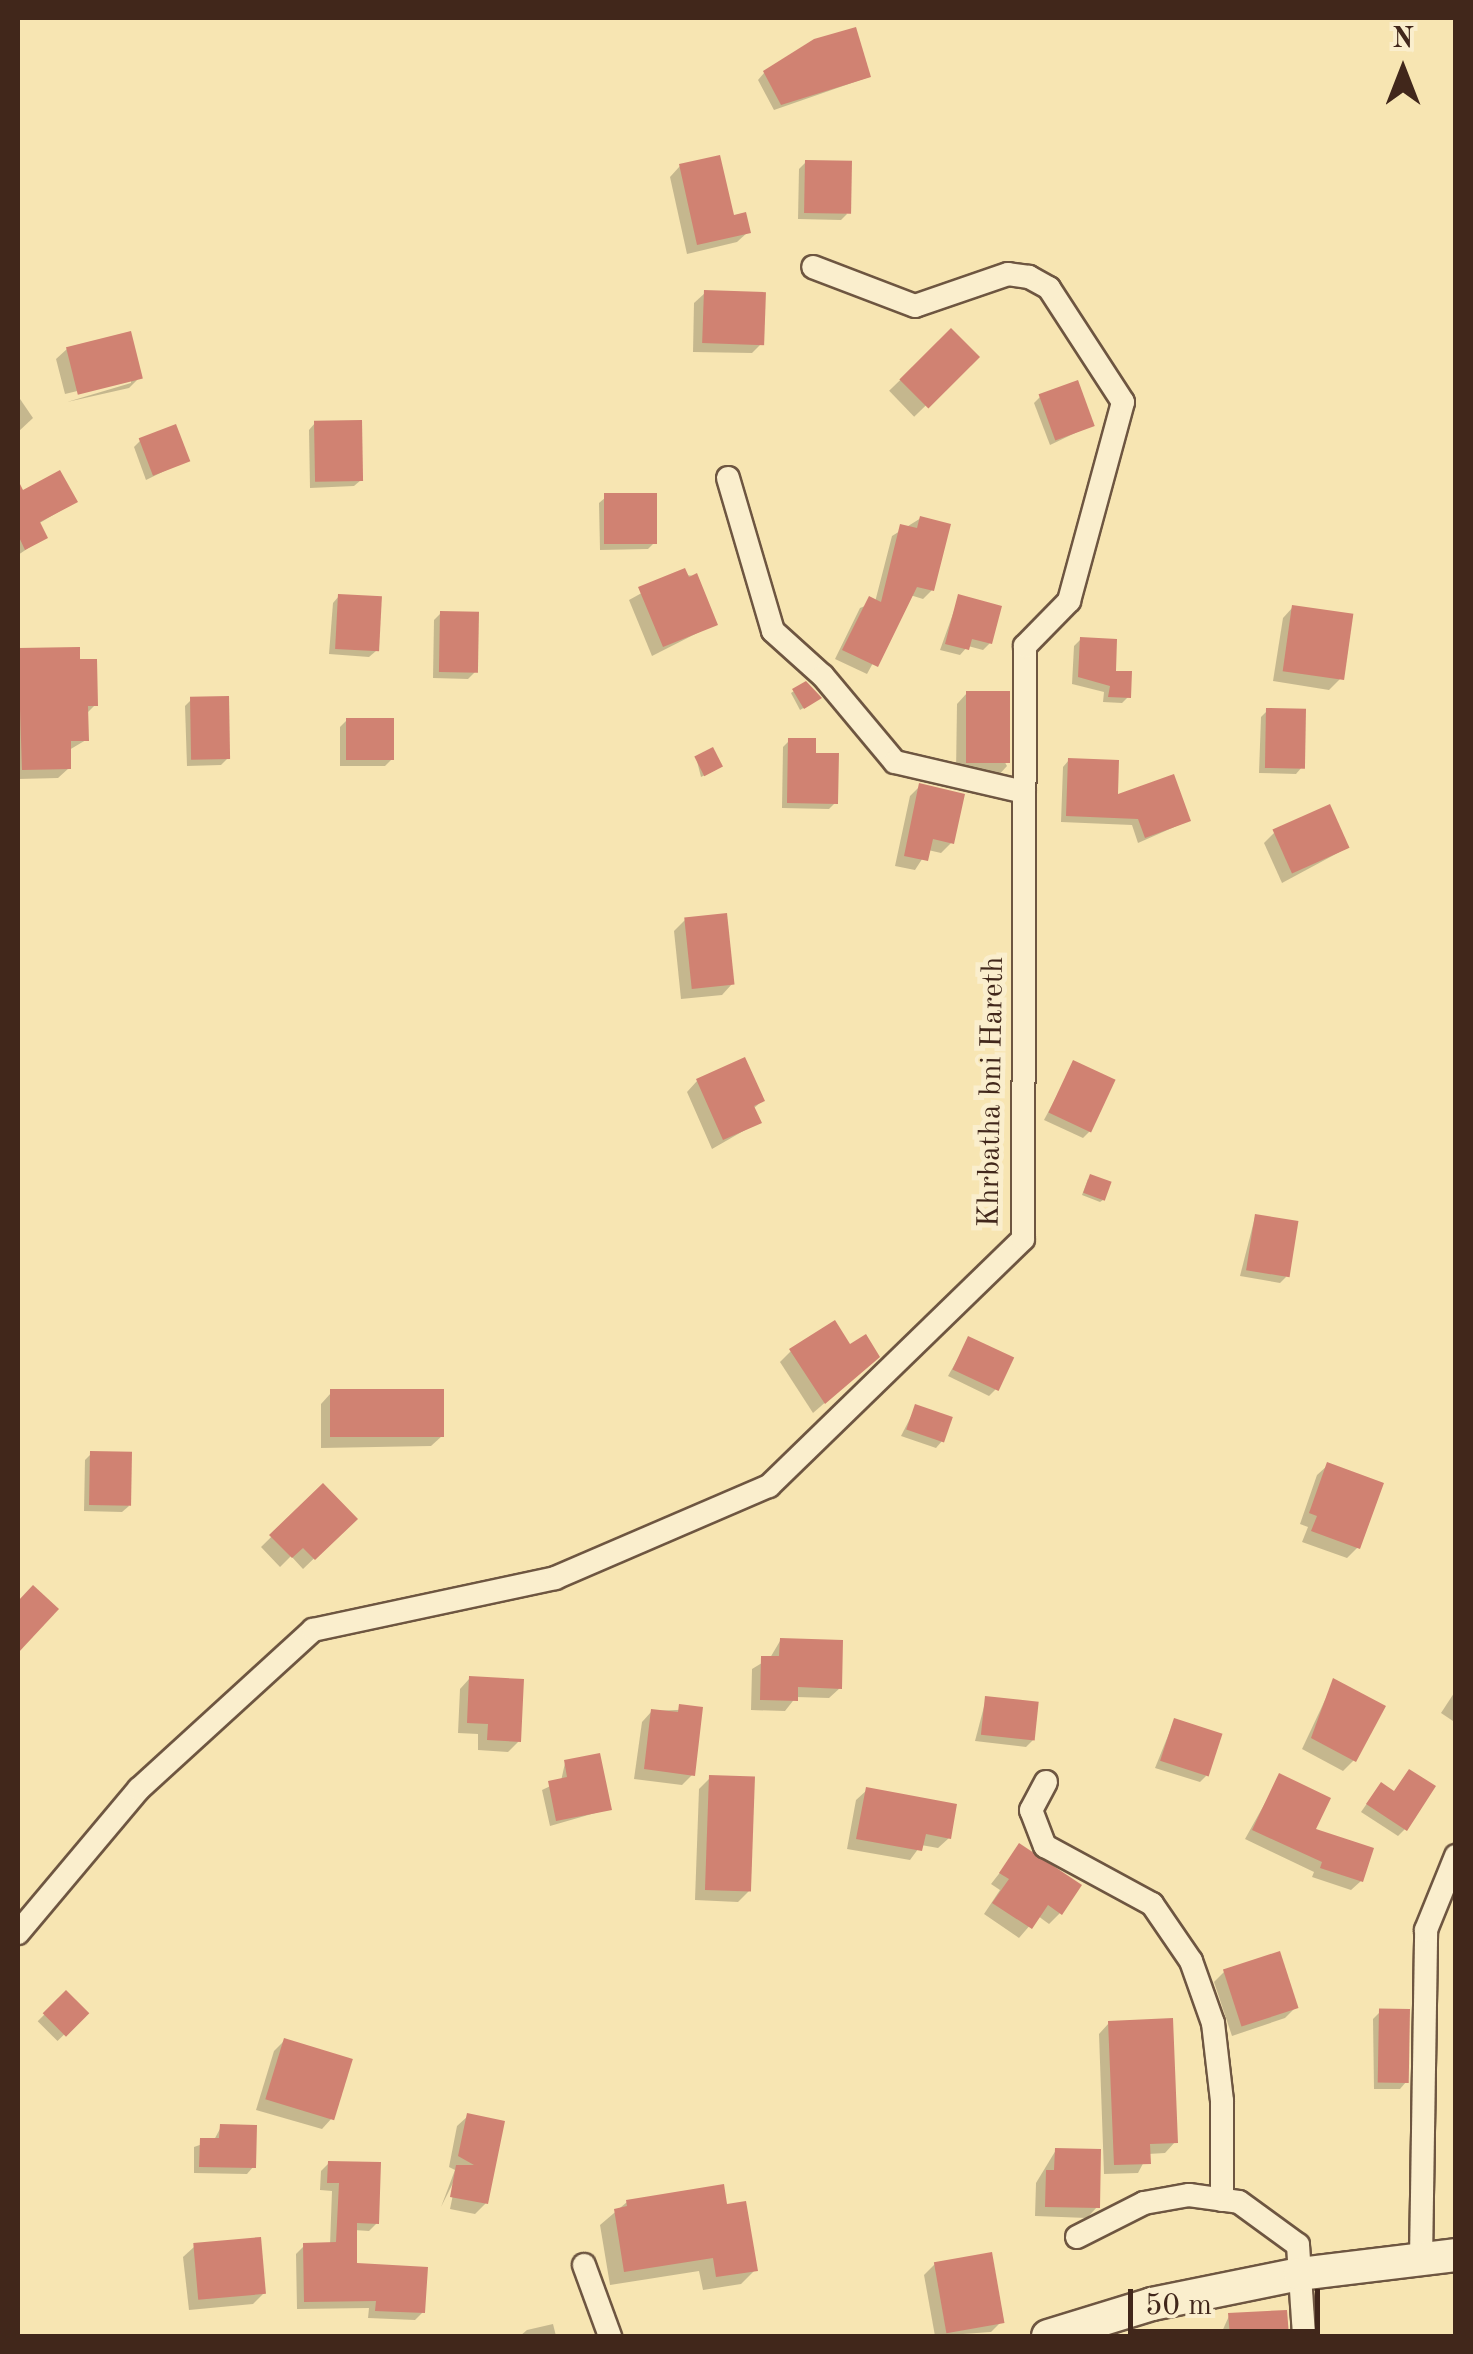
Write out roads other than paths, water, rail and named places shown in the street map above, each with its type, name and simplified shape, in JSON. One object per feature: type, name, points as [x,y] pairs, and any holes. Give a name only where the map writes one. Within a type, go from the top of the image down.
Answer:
[{"type":"street","name":"Khrbatha bni Hareth","points":[[18,1933],[139,1789],[313,1630],[554,1578],[769,1486],[1024,1239],[1024,646],[1069,601],[1123,402],[1048,288],[1029,277],[1008,274],[915,306],[814,267]]},
{"type":"street","points":[[728,478],[773,631],[823,676],[895,762],[1024,792]]},
{"type":"street","points":[[1046,1782],[1032,1810],[1045,1846],[1152,1904],[1191,1962],[1213,2023],[1222,2101],[1222,2200]]},
{"type":"street","points":[[1421,2259],[1426,1930],[1456,1856]]},
{"type":"street","points":[[1077,2237],[1144,2204],[1189,2195],[1239,2202],[1298,2245],[1304,2336]]},
{"type":"street","points":[[1048,2336],[1152,2304],[1300,2274],[1456,2254]]},
{"type":"street","points":[[584,2265],[610,2336]]}]
